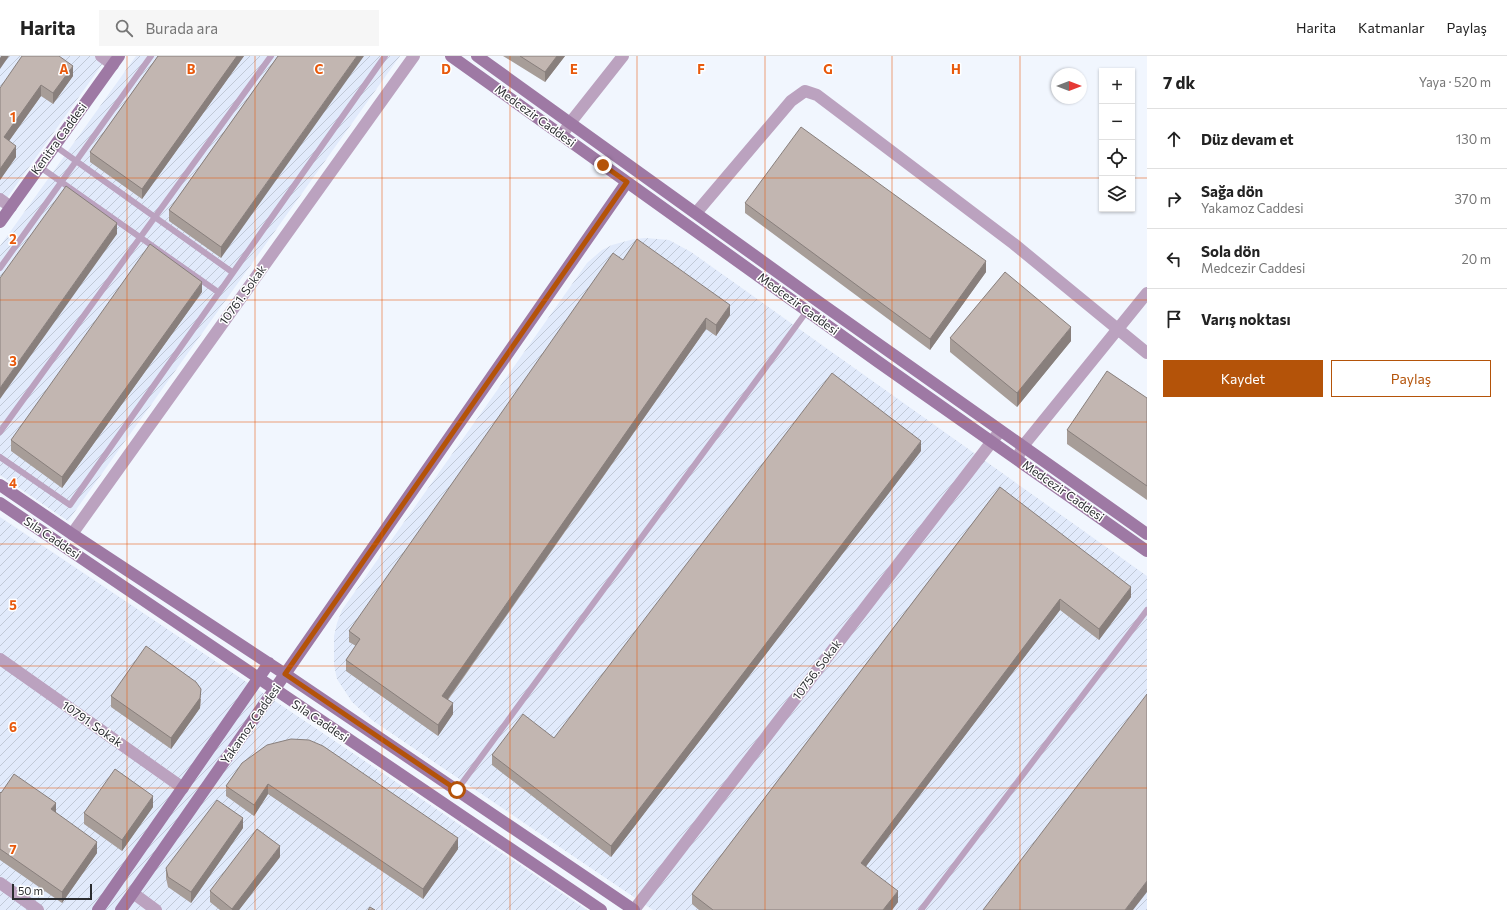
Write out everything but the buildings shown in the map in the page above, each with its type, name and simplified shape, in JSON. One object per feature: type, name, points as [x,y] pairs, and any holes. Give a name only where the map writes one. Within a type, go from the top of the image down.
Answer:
[{"type":"street","points":[[101,56],[116,60]]},
{"type":"street","name":"10761. Sokak","points":[[72,534],[414,56]]},
{"type":"street","name":"Medcezir Caddesi","points":[[451,56],[992,442],[1147,550]]},
{"type":"street","name":"Medcezir Caddesi","points":[[477,56],[1000,431],[1147,534]]},
{"type":"street","points":[[562,135],[623,56]]},
{"type":"street","name":"Kenitra Caddesi","points":[[0,222],[116,60]]},
{"type":"street","points":[[696,213],[791,102],[805,91],[817,95],[1001,234],[1147,353]]},
{"type":"street","name":"Yakamoz Caddesi","points":[[121,910],[627,182]]},
{"type":"street","points":[[0,199],[11,207]]},
{"type":"street","points":[[1016,459],[1023,446],[1147,293]]},
{"type":"street","name":"10756. Sokak","points":[[634,910],[1000,431]]},
{"type":"street","points":[[0,485],[269,663],[634,910]]},
{"type":"street","name":"Sıla Caddesi","points":[[0,503],[601,910]]},
{"type":"street","name":"10791. Sokak","points":[[0,659],[183,788]]},
{"type":"street","name":"Yakamoz Caddesi","points":[[98,910],[269,663]]},
{"type":"street","points":[[0,883],[38,910]]},
{"type":"street","points":[[133,893],[156,910]]},
{"type":"lane","points":[[0,268],[151,56]]},
{"type":"lane","points":[[0,432],[271,56]]},
{"type":"lane","points":[[0,457],[70,505],[232,272],[386,56]]},
{"type":"lane","points":[[55,146],[232,272]]},
{"type":"lane","points":[[40,167],[218,292]]},
{"type":"lane","points":[[457,790],[807,310]]},
{"type":"lane","points":[[920,910],[1147,610]]},
{"type":"shaded area","points":[[0,56],[108,56],[0,208]]},
{"type":"shaded area","points":[[136,56],[400,56],[68,521],[0,475],[0,246]]},
{"type":"shaded area","points":[[646,238],[669,240],[691,252],[1147,576],[1147,910],[653,910],[372,720],[352,702],[337,679],[334,665],[334,636],[342,610],[587,263],[602,250],[612,245],[634,239]]},
{"type":"shaded area","points":[[0,517],[587,910],[0,910]]},
{"type":"route","points":[[457,790],[285,674],[627,182],[603,165]]}]
